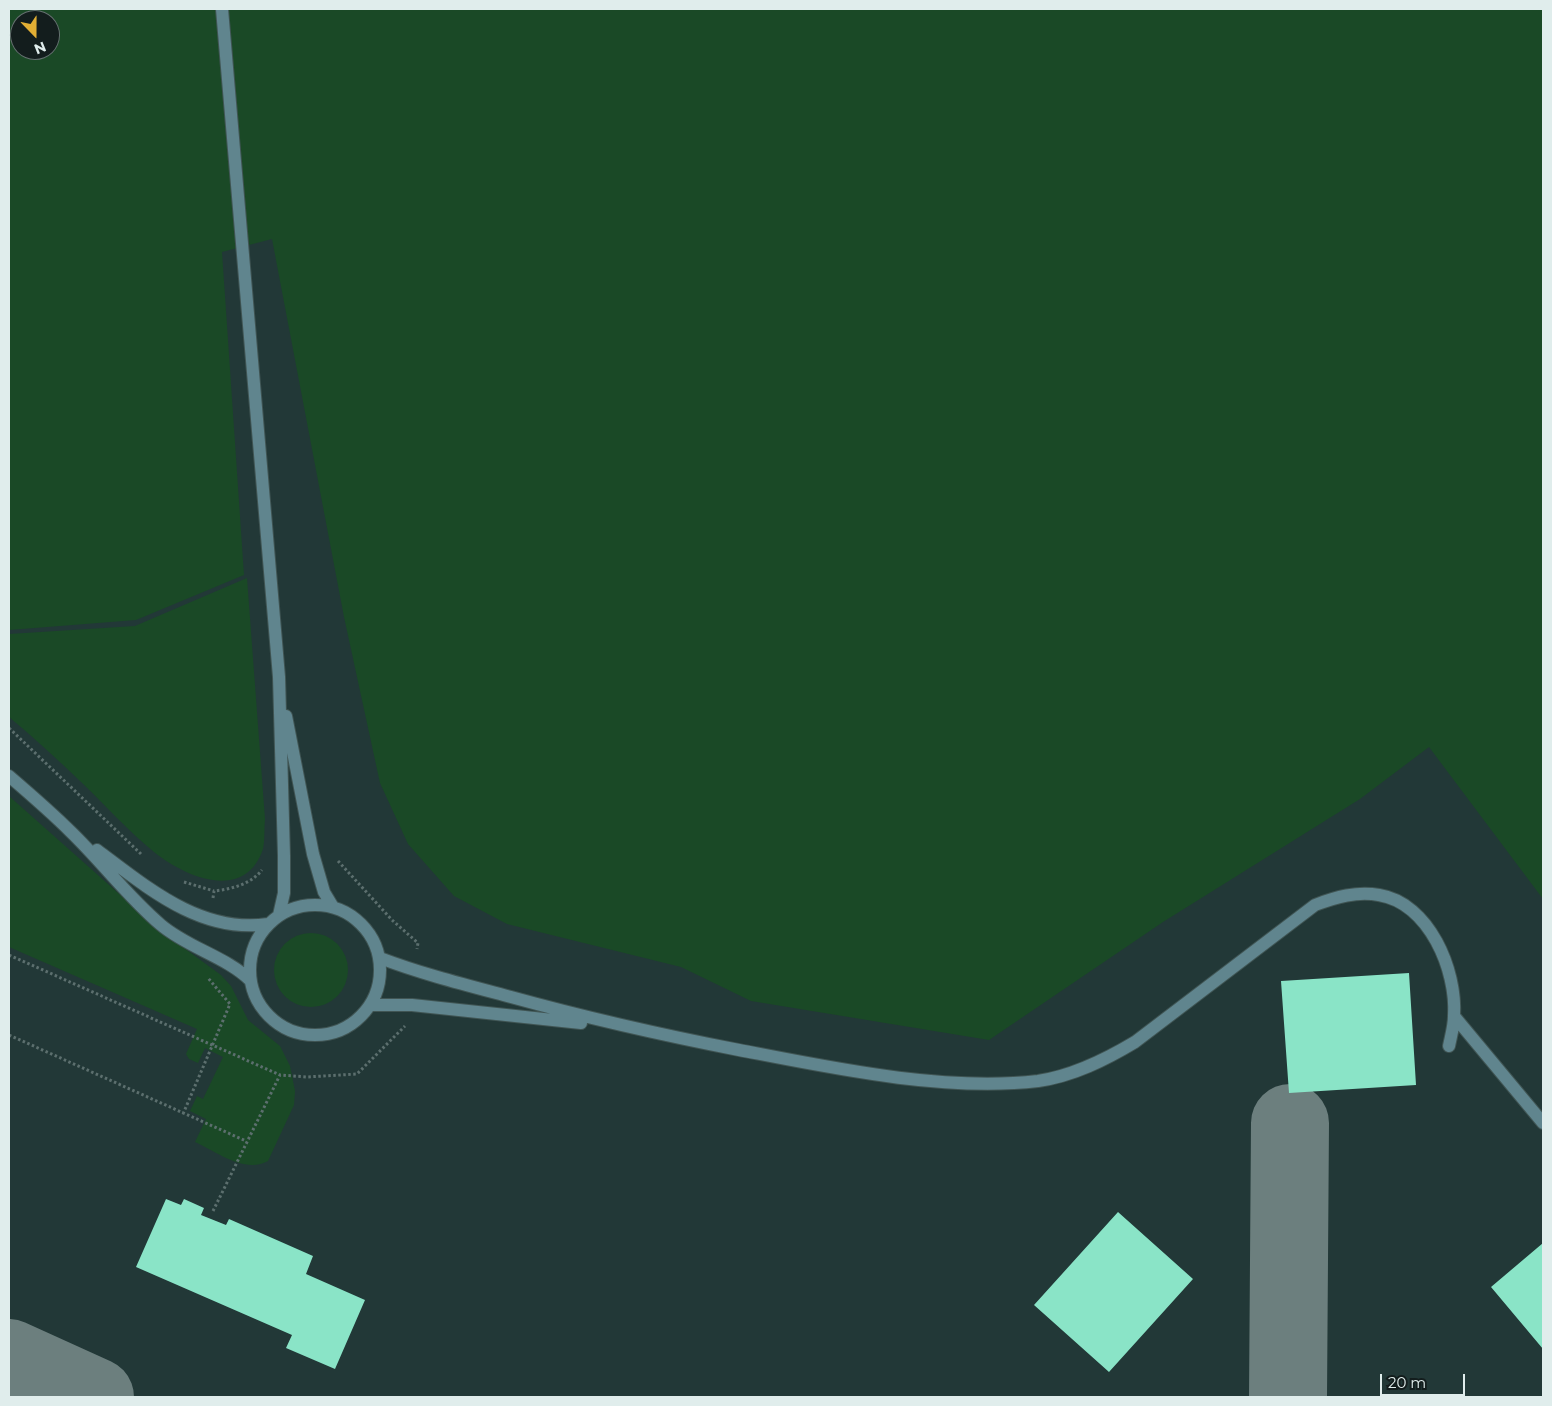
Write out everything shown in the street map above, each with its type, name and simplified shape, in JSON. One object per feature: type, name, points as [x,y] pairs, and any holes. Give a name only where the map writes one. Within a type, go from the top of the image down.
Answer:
[{"type":"street","points":[[222,9],[279,677],[284,856],[284,893],[279,915]]},
{"type":"street","points":[[279,677],[313,854],[324,892],[333,907]]},
{"type":"street","points":[[9,776],[71,832],[147,913],[163,927],[200,951],[234,967],[251,981]]},
{"type":"street","points":[[71,832],[164,899],[224,924],[248,927],[268,924]]},
{"type":"street","points":[[380,958],[415,972],[619,1026],[841,1070],[934,1081],[999,1083],[1039,1081],[1076,1072],[1104,1060],[1135,1042],[1315,905],[1341,896],[1379,894],[1398,900],[1413,910],[1429,928],[1441,947],[1453,993],[1454,1016],[1449,1046]]},
{"type":"street","points":[[314,904],[333,907],[350,914],[364,926],[374,940],[380,958],[381,974],[377,990],[370,1005],[360,1018],[346,1027],[329,1034],[311,1035],[293,1031],[278,1024],[265,1012],[256,997],[251,981],[252,951],[259,936],[268,924],[279,915],[305,905],[314,904]]},
{"type":"street","points":[[370,1005],[412,1005],[619,1026]]},
{"type":"street","points":[[1454,1016],[1543,1122]]},
{"type":"path","points":[[9,728],[146,858]]},
{"type":"path","points":[[313,854],[330,853],[392,920],[418,943],[415,972]]},
{"type":"path","points":[[179,880],[214,891],[244,884],[256,878],[269,858],[284,856]]},
{"type":"path","points":[[208,918],[214,891]]},
{"type":"path","points":[[183,1114],[230,1004],[197,966],[200,951]]},
{"type":"path","points":[[9,956],[280,1075],[307,1077],[357,1074],[410,1021],[412,1005]]},
{"type":"path","points":[[9,1035],[246,1141]]},
{"type":"path","points":[[213,1211],[280,1075]]},
{"type":"green space","points":[[9,9],[1543,9],[1543,899],[1429,747],[1360,799],[1163,922],[989,1040],[751,1001],[681,967],[507,924],[454,896],[408,844],[380,783],[344,617],[272,239],[222,252],[244,575],[136,620],[9,630]]},
{"type":"green space","points":[[247,578],[265,819],[264,845],[254,866],[243,876],[229,880],[213,880],[182,870],[154,852],[63,765],[9,717],[9,634],[135,626]]},
{"type":"green space","points":[[9,796],[162,932],[221,975],[231,986],[248,1020],[280,1046],[290,1066],[295,1091],[294,1105],[268,1161],[250,1165],[241,1163],[222,1156],[195,1142],[206,1119],[190,1111],[197,1096],[203,1099],[223,1057],[205,1048],[198,1063],[189,1059],[186,1054],[197,1029],[9,947]]},
{"type":"green space","points":[[311,933],[325,936],[337,944],[345,956],[348,970],[345,984],[337,996],[325,1004],[311,1007],[297,1004],[285,996],[277,984],[274,970],[277,956],[285,944],[297,936]]},
{"type":"building","points":[[1409,973],[1416,1085],[1289,1093],[1281,981]]},
{"type":"building","points":[[166,1199],[181,1205],[184,1199],[204,1208],[201,1215],[226,1225],[229,1219],[313,1256],[306,1274],[365,1300],[335,1369],[286,1348],[292,1335],[136,1267]]},
{"type":"building","points":[[1118,1212],[1193,1279],[1109,1372],[1034,1305]]},
{"type":"building","points":[[1543,1243],[1543,1349],[1491,1287]]},
{"type":"taxiway","points":[[1288,1397],[1290,1123]]},
{"type":"taxiway","points":[[9,1358],[95,1397]]}]
